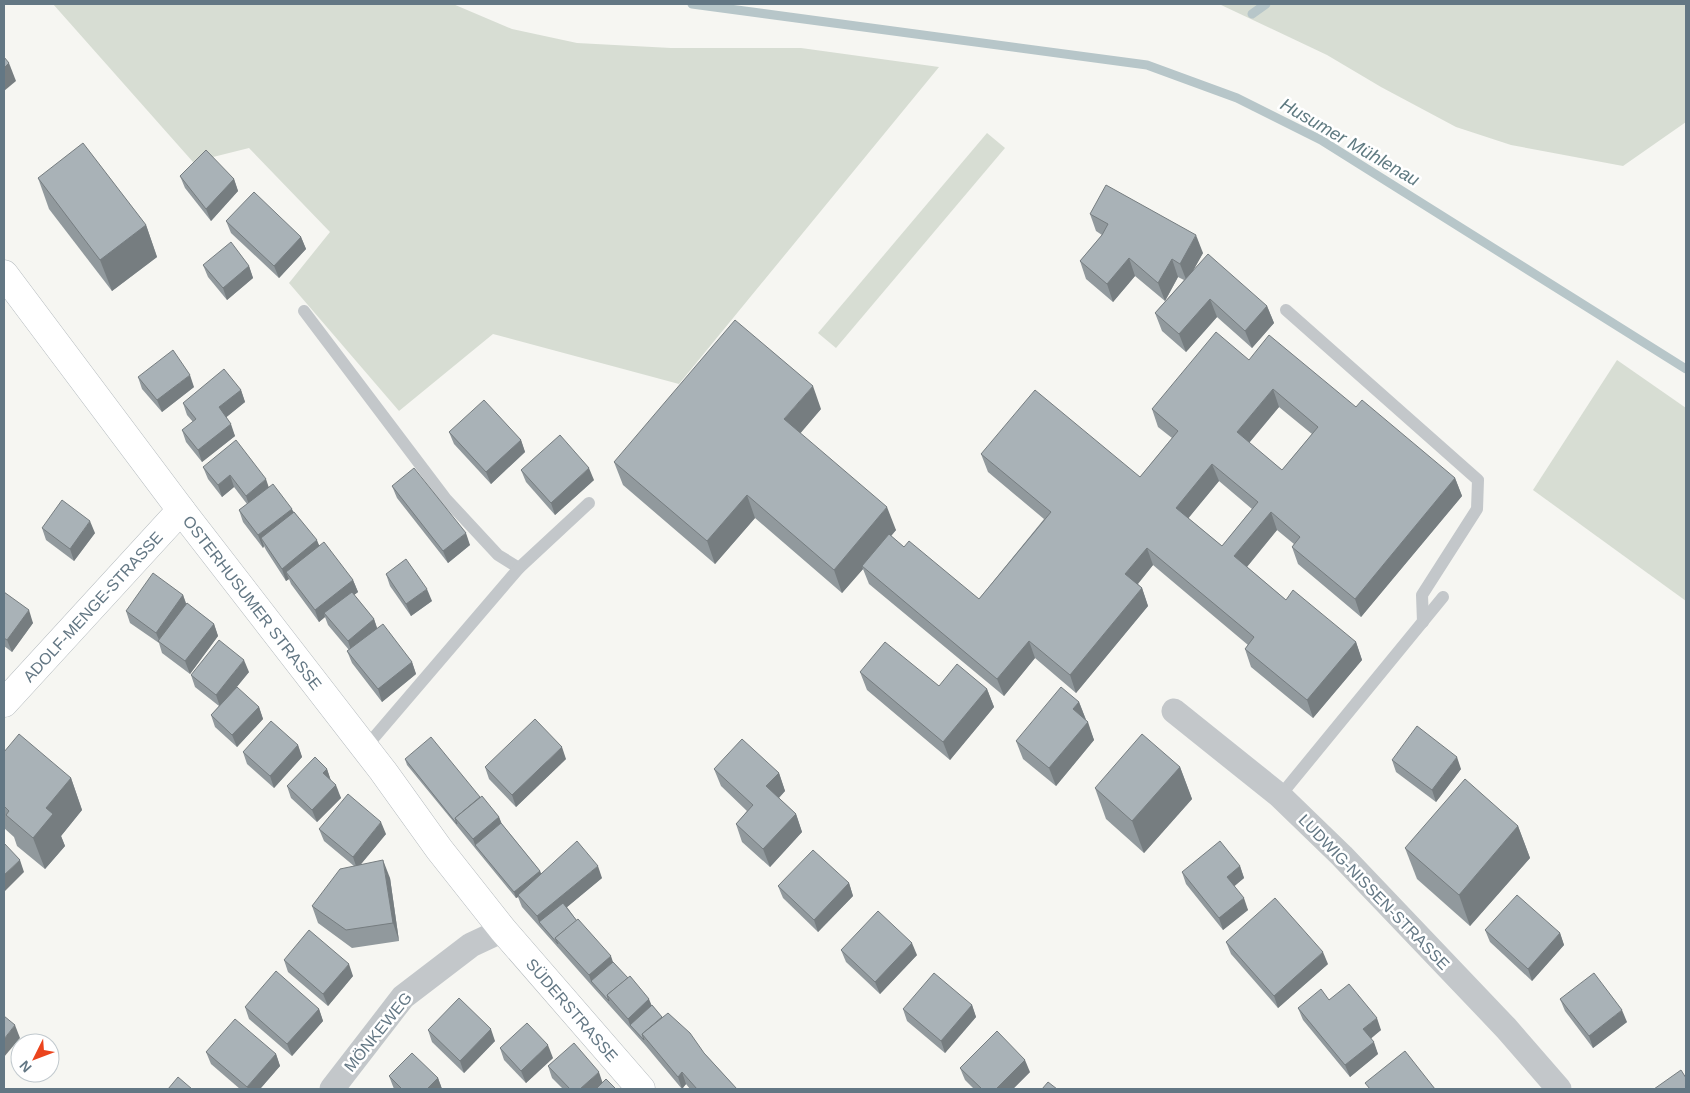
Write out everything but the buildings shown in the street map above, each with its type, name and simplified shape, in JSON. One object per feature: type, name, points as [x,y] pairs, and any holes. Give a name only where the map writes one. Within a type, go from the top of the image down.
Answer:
[{"type":"main road","name":"OSTERHUSUMER STRASSE","points":[[4,274],[181,510],[365,748],[439,849],[503,930]]},
{"type":"main road","name":"ADOLF-MENGE-STRASSE","points":[[4,703],[181,510]]},
{"type":"main road","name":"SÜDERSTRASSE","points":[[503,930],[641,1089]]},
{"type":"street","name":"LUDWIG-NISSEN-STRASSE","points":[[1174,711],[1280,796],[1342,856],[1492,1014],[1559,1089]]},
{"type":"street","name":"MÖNKEWEG","points":[[332,1089],[404,997],[471,945],[503,930]]},
{"type":"lane","points":[[1286,310],[1478,480],[1478,510],[1422,595],[1423,622]]},
{"type":"lane","points":[[304,311],[446,499],[498,555],[519,568]]},
{"type":"lane","points":[[365,748],[519,568],[589,502]]},
{"type":"lane","points":[[1280,796],[1443,597]]},
{"type":"shaded area","points":[[53,4],[453,4],[512,29],[577,43],[671,48],[801,48],[939,67],[679,384],[493,334],[399,411],[289,283],[330,232],[249,148],[193,162]]},
{"type":"shaded area","points":[[1219,4],[1686,4],[1686,122],[1623,166],[1511,145],[1456,127],[1381,87],[1327,55]]},
{"type":"shaded area","points":[[987,133],[1005,148],[836,348],[818,333]]},
{"type":"shaded area","points":[[1617,360],[1686,408],[1686,601],[1533,490]]},
{"type":"waterway","name":"Husumer Mühlenau","points":[[692,4],[1147,65],[1237,98],[1321,140],[1686,369]]},
{"type":"waterway","points":[[1252,14],[1266,4]]}]
